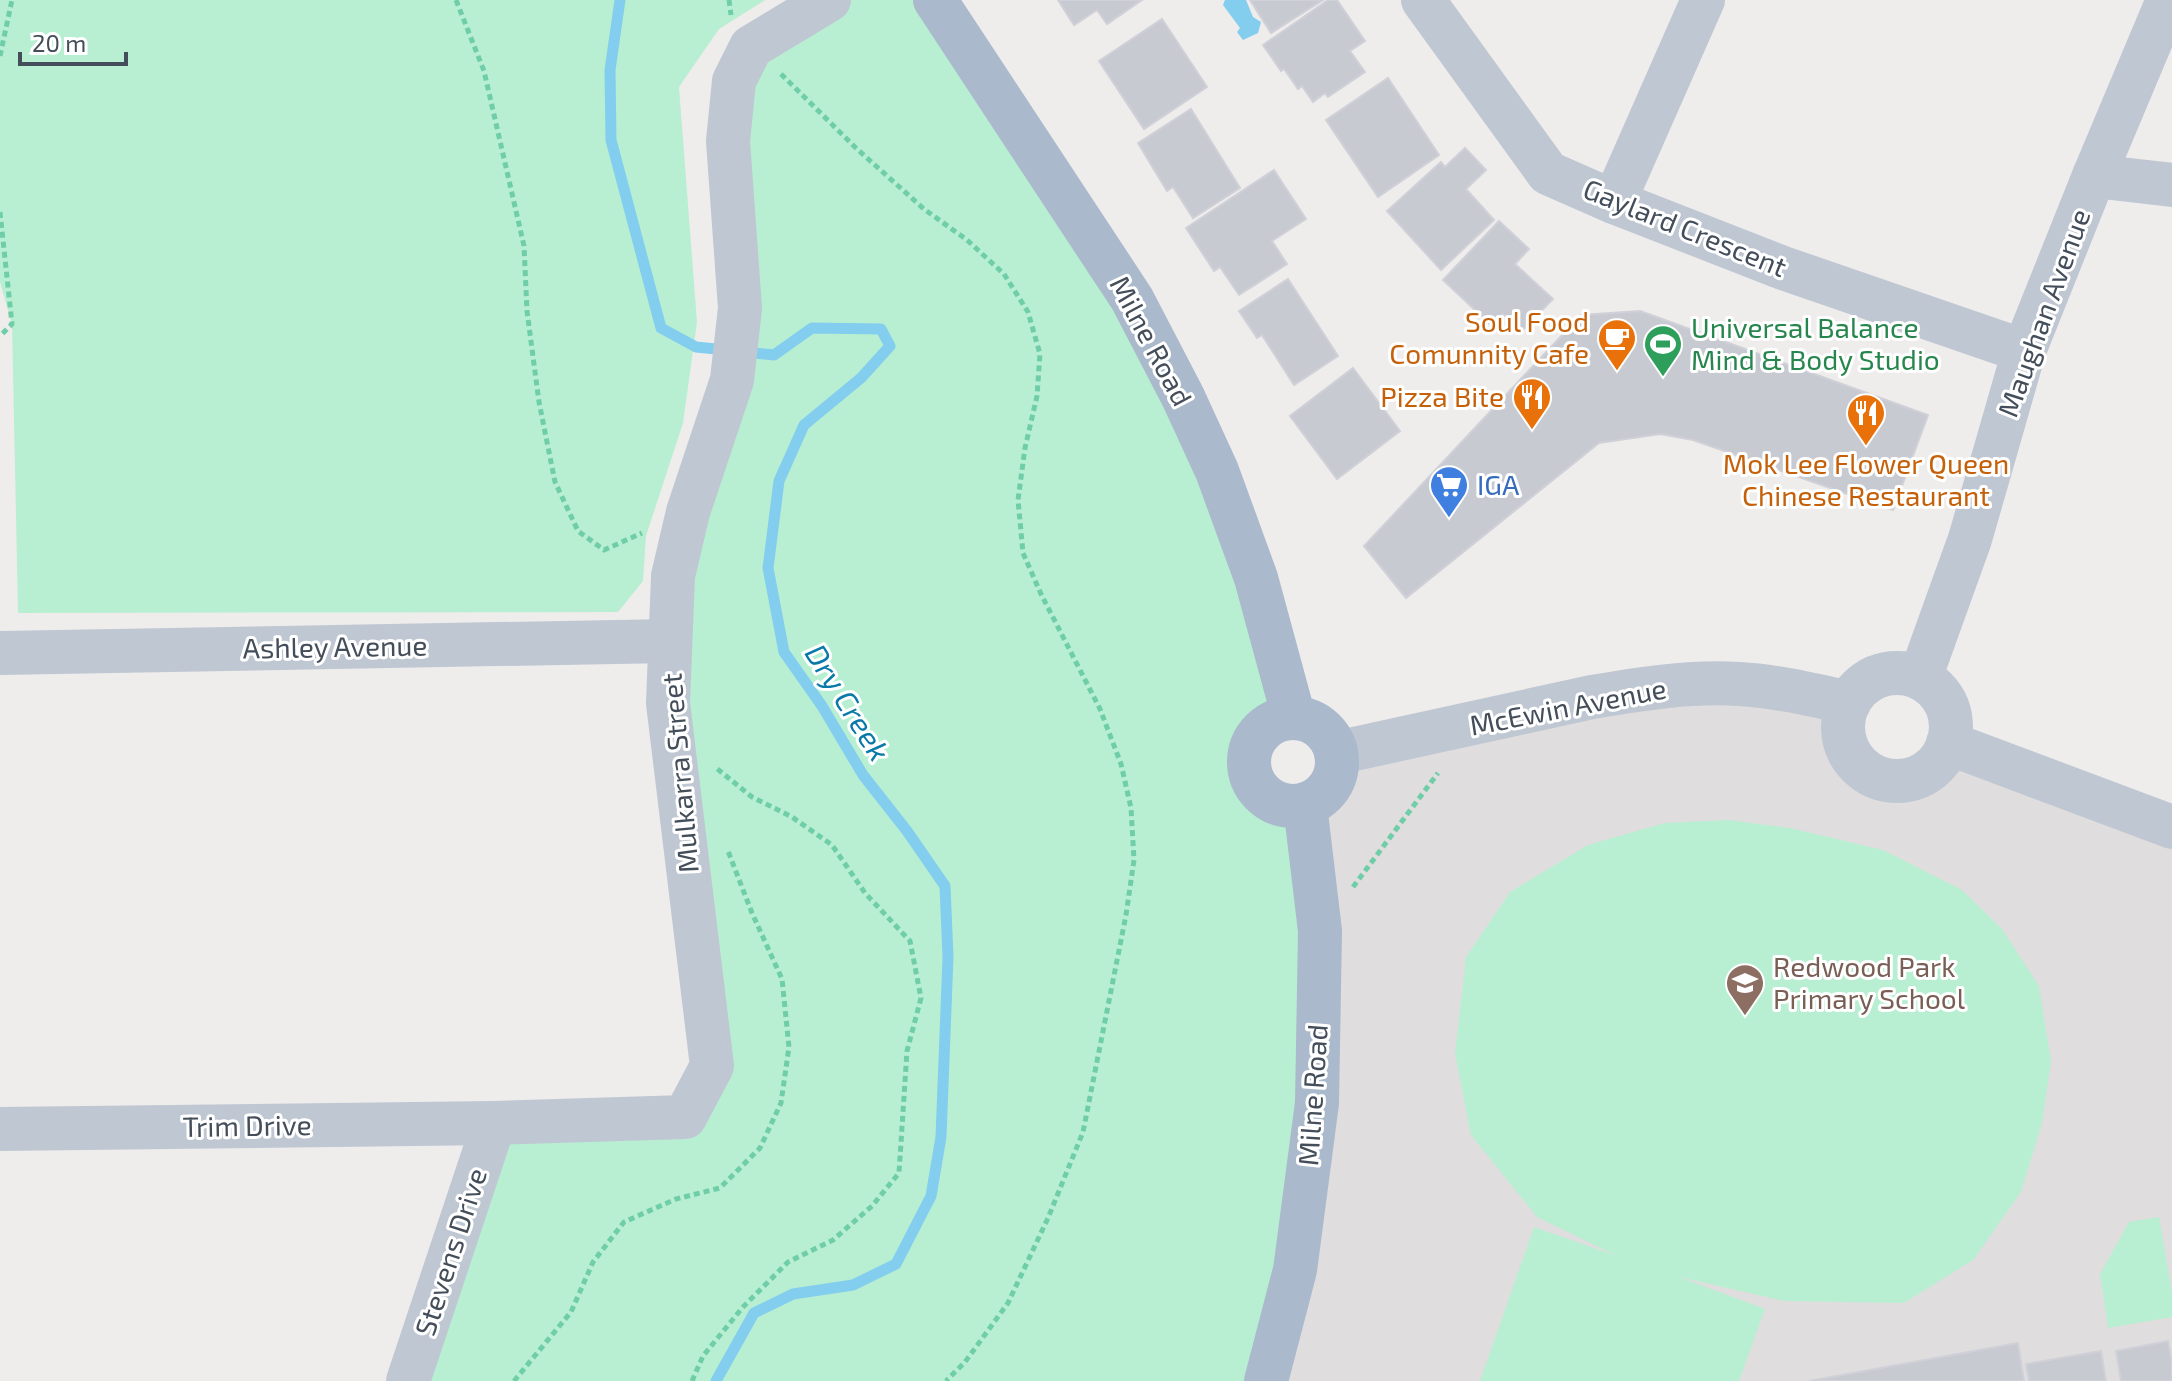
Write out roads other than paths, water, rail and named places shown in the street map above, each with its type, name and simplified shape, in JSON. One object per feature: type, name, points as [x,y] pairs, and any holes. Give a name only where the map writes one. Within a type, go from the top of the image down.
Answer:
[{"type":"main road","name":"Milne Road","points":[[935,0],[1132,299],[1183,397],[1217,471],[1256,578],[1294,718]]},
{"type":"main road","points":[[1294,718],[1321,728],[1336,753],[1337,766],[1327,790],[1317,799],[1305,805],[1290,806],[1276,803],[1263,795],[1249,769],[1255,739],[1265,728],[1294,718]]},
{"type":"main road","name":"Milne Road","points":[[1266,1381],[1295,1270],[1317,1103],[1320,931],[1305,805]]},
{"type":"street","name":"Mulkarra Street","points":[[494,1123],[685,1117],[712,1066],[668,703],[673,576],[688,512],[732,380],[740,308],[728,141],[734,81],[751,47],[829,0]]},
{"type":"street","name":"Gaylard Crescent","points":[[1423,0],[1548,173],[1783,268],[2024,351]]},
{"type":"street","points":[[1614,202],[1703,0]]},
{"type":"street","name":"Maughan Avenue","points":[[1920,678],[1970,539],[2024,351],[2168,0]]},
{"type":"street","points":[[2094,176],[2172,185]]},
{"type":"street","name":"Ashley Avenue","points":[[0,653],[670,641]]},
{"type":"street","points":[[1903,673],[1920,678],[1932,686],[1949,712],[1951,728],[1940,759],[1928,771],[1913,779],[1895,781],[1878,778],[1862,769],[1851,756],[1844,740],[1843,722],[1849,703],[1870,680],[1886,674],[1903,673]]},
{"type":"street","name":"McEwin Avenue","points":[[1336,753],[1632,690],[1705,683],[1740,684],[1789,690],[1849,703]]},
{"type":"street","points":[[1948,743],[2172,827]]},
{"type":"street","name":"Trim Drive","points":[[0,1129],[494,1123]]},
{"type":"street","name":"Stevens Drive","points":[[408,1381],[494,1123]]},
{"type":"water","points":[[1225,0],[1246,0],[1253,17],[1261,22],[1258,33],[1243,40],[1237,32],[1240,28],[1223,5]]},
{"type":"waterway","name":"Dry Creek","points":[[620,0],[610,70],[611,140],[661,328],[696,347],[726,350]]},
{"type":"waterway","name":"Dry Creek","points":[[716,1381],[754,1313],[793,1294],[853,1285],[896,1264],[931,1196],[941,1137],[948,957],[945,886],[863,775],[822,706],[784,652],[768,568],[779,481],[804,425],[861,378],[890,346],[881,329],[812,328],[774,355],[743,352]]},
{"type":"place","name":"Soul Food Comunnity Cafe","points":[[1617,372]]},
{"type":"place","name":"Universal Balance Mind & Body Studio","points":[[1663,378]]},
{"type":"place","name":"Pizza Bite","points":[[1532,431]]},
{"type":"place","name":"Mok Lee Flower Queen Chinese Restaurant","points":[[1866,447]]},
{"type":"place","name":"IGA","points":[[1449,519]]},
{"type":"place","name":"Redwood Park Primary School","points":[[1745,1017]]}]
